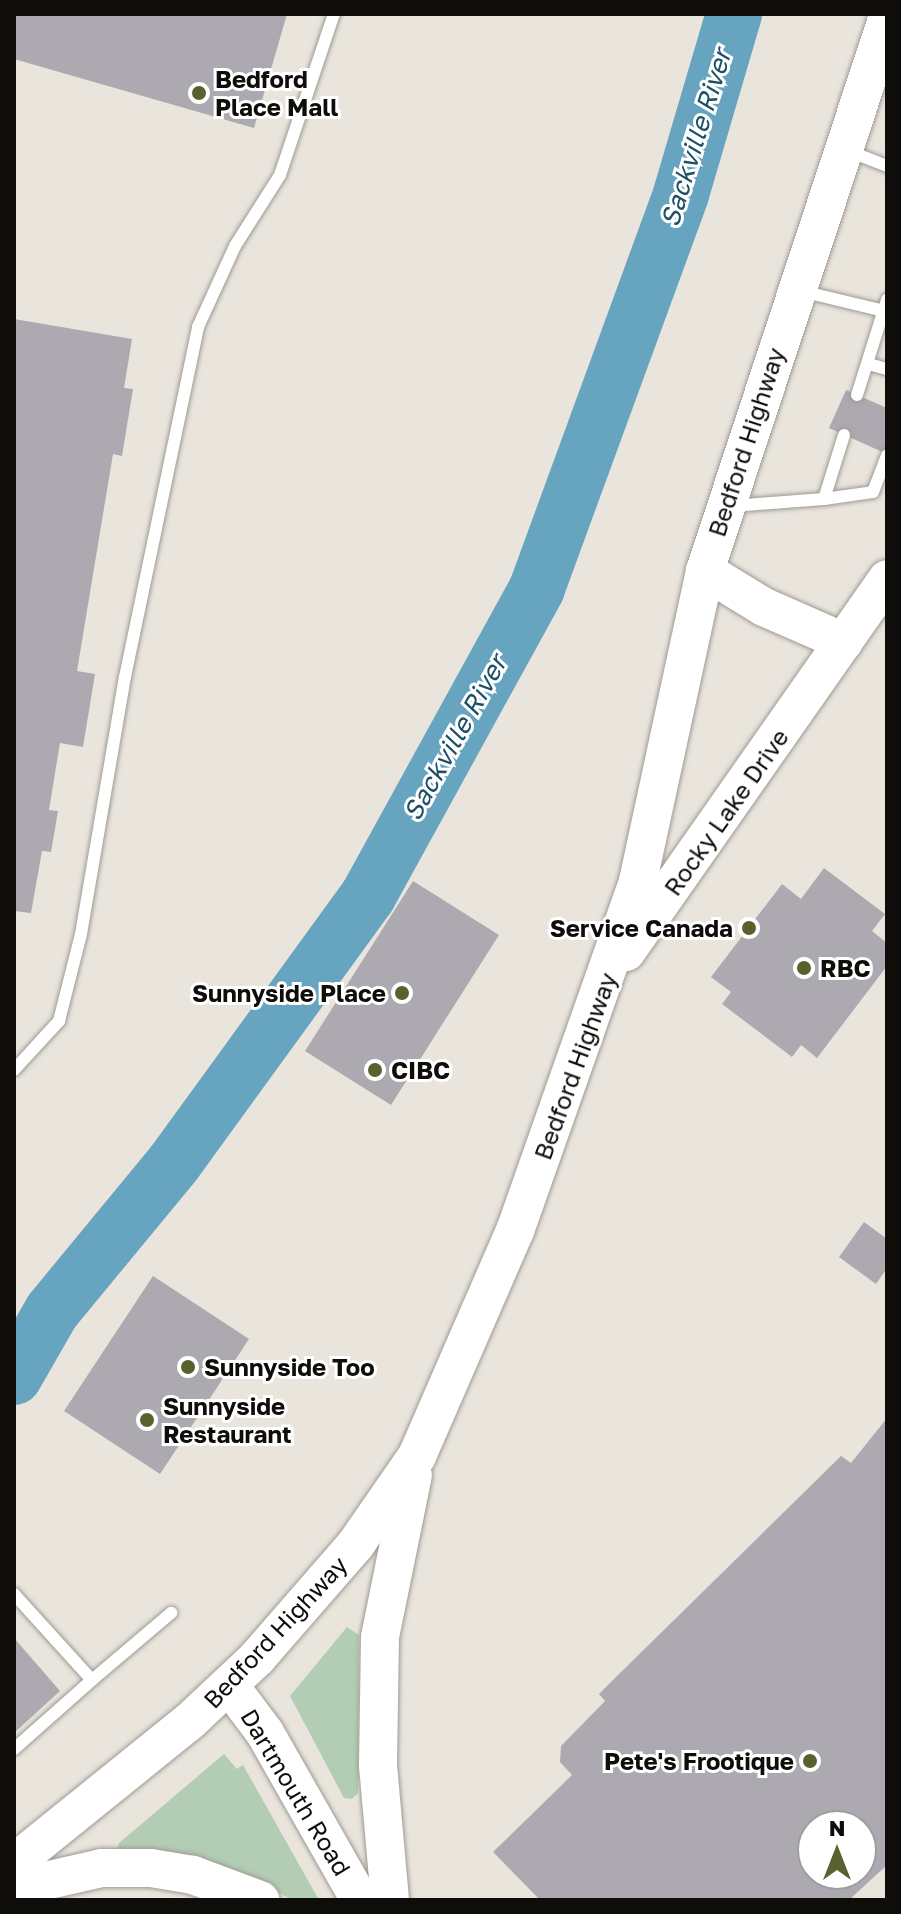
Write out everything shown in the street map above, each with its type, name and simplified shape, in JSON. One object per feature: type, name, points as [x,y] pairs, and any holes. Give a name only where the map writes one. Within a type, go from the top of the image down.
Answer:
[{"type":"main road","name":"Bedford Highway","points":[[14,1863],[229,1685],[356,1544],[417,1456],[510,1243],[638,881],[705,571],[794,289],[887,19]]},
{"type":"main road","points":[[705,571],[764,607],[844,642]]},
{"type":"main road","name":"Rocky Lake Drive","points":[[605,980],[887,579]]},
{"type":"main road","points":[[390,1900],[378,1765],[379,1650],[417,1456]]},
{"type":"main road","name":"Dartmouth Road","points":[[229,1685],[265,1733],[360,1900]]},
{"type":"main road","points":[[14,1888],[45,1877],[102,1868],[151,1868],[193,1875],[260,1900]]},
{"type":"lane","points":[[14,1070],[59,1021],[77,948],[125,677],[198,327],[235,246],[280,175],[334,14]]},
{"type":"lane","points":[[843,148],[887,166]]},
{"type":"lane","points":[[794,289],[886,306],[857,395]]},
{"type":"lane","points":[[869,364],[887,369]]},
{"type":"lane","points":[[824,499],[844,435]]},
{"type":"lane","points":[[725,506],[873,492],[887,456]]},
{"type":"lane","points":[[14,1594],[92,1680]]},
{"type":"lane","points":[[14,1749],[171,1613]]},
{"type":"green space","points":[[347,1627],[359,1635],[358,1793],[352,1799],[344,1798],[290,1696]]},
{"type":"green space","points":[[224,1754],[237,1769],[243,1765],[319,1900],[292,1900],[276,1891],[117,1851],[119,1843]]},
{"type":"building","name":"Bedford Place Mall","points":[[14,14],[287,14],[254,128],[14,59]]},
{"type":"building","points":[[14,319],[132,339],[124,388],[133,389],[122,456],[113,454],[77,671],[95,674],[83,747],[60,743],[49,810],[58,811],[51,852],[42,851],[31,913],[14,911]]},
{"type":"building","points":[[846,390],[887,408],[887,454],[829,428]]},
{"type":"building","points":[[824,868],[885,914],[872,931],[887,943],[887,966],[817,1058],[801,1045],[792,1057],[722,1004],[731,992],[711,977],[782,884],[801,899]]},
{"type":"building","name":"Sunnyside Place","points":[[413,881],[499,935],[391,1105],[305,1051]]},
{"type":"building","points":[[864,1222],[887,1239],[887,1268],[876,1284],[839,1257]]},
{"type":"building","points":[[153,1276],[249,1339],[160,1474],[64,1411]]},
{"type":"building","points":[[887,1418],[887,1865],[877,1874],[877,1810],[797,1810],[797,1890],[860,1890],[849,1900],[540,1900],[493,1852],[572,1775],[560,1762],[561,1746],[605,1701],[599,1694],[841,1456],[851,1463]]},
{"type":"building","points":[[14,1638],[60,1691],[14,1733]]},
{"type":"waterway","name":"Sackville River","points":[[14,1377],[52,1311],[174,1163],[368,896],[537,588],[681,194],[734,14]]},
{"type":"place","name":"Bedford Place Mall","points":[[199,93]]},
{"type":"place","name":"Service Canada","points":[[749,928]]},
{"type":"place","name":"RBC","points":[[804,968]]},
{"type":"place","name":"Sunnyside Place","points":[[402,993]]},
{"type":"place","name":"CIBC","points":[[375,1070]]},
{"type":"place","name":"Sunnyside Too","points":[[188,1367]]},
{"type":"place","name":"Sunnyside Restaurant","points":[[147,1420]]},
{"type":"place","name":"Pete's Frootique","points":[[810,1761]]}]
